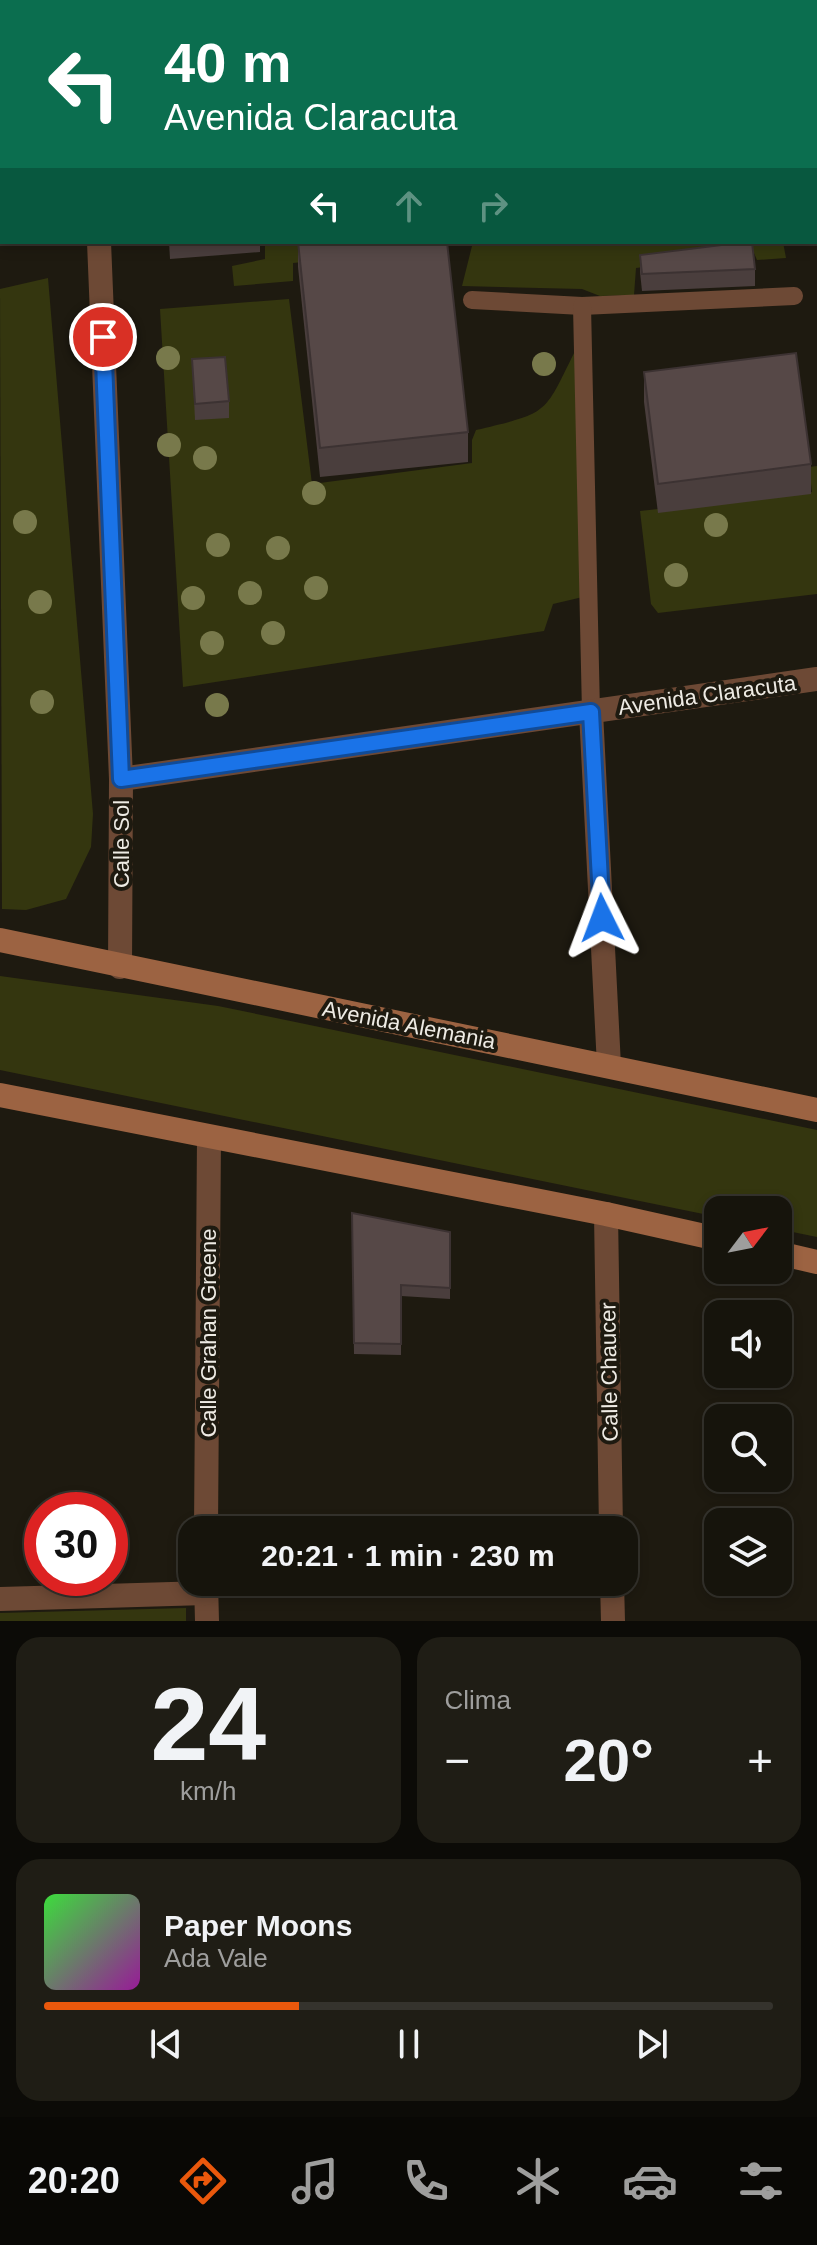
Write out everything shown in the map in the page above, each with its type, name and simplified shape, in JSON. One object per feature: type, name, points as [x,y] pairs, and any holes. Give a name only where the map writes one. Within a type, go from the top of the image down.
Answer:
[{"type":"main road","name":"Avenida Alemania","points":[[0,940],[817,1110]]},
{"type":"main road","points":[[0,954],[51,951]]},
{"type":"main road","points":[[0,1095],[704,1236]]},
{"type":"main road","points":[[792,1256],[817,1262]]},
{"type":"street","name":"Calle Sol","points":[[99,244],[121,779],[120,967]]},
{"type":"street","name":"Avenida Claracuta","points":[[121,779],[817,679]]},
{"type":"street","points":[[591,712],[609,1066]]},
{"type":"street","name":"Calle Grahan Greene","points":[[206,1516],[209,1137]]},
{"type":"street","name":"Calle Chaucer","points":[[606,1214],[611,1516]]},
{"type":"street","points":[[0,1599],[178,1589]]},
{"type":"street","points":[[206,1596],[207,1621]]},
{"type":"street","points":[[612,1596],[613,1621]]},
{"type":"lane","points":[[472,300],[582,306],[794,296]]},
{"type":"lane","points":[[582,306],[591,712]]},
{"type":"green space","points":[[265,244],[352,244],[353,257],[293,263],[293,281],[234,286],[232,266],[265,259]]},
{"type":"green space","points":[[472,244],[783,244],[786,258],[757,260],[754,253],[636,268],[634,295],[600,296],[582,289],[462,286]]},
{"type":"green space","points":[[48,278],[93,814],[91,847],[66,899],[26,910],[2,909],[0,289]]},
{"type":"green space","points":[[289,299],[312,484],[472,463],[472,440],[476,430],[519,419],[542,407],[558,386],[577,347],[587,596],[553,604],[544,631],[183,687],[160,309]]},
{"type":"green space","points":[[817,466],[817,594],[658,613],[651,604],[640,511],[812,492],[809,467]]},
{"type":"green space","points":[[0,976],[218,1006],[817,1130],[817,1237],[792,1232],[792,1196],[704,1196],[704,1214],[0,1070]]},
{"type":"green space","points":[[186,1608],[186,1621],[0,1621],[0,1613]]},
{"type":"building","points":[[298,244],[447,244],[468,432],[320,448]]},
{"type":"building","points":[[752,244],[755,269],[642,274],[640,255]]},
{"type":"building","points":[[796,353],[811,464],[658,484],[644,372]]},
{"type":"building","points":[[225,357],[229,401],[195,404],[192,359]]},
{"type":"building","points":[[352,1213],[450,1232],[450,1288],[401,1285],[401,1344],[354,1343]]},
{"type":"route","points":[[103,337],[121,779],[591,712],[602,918]]}]
